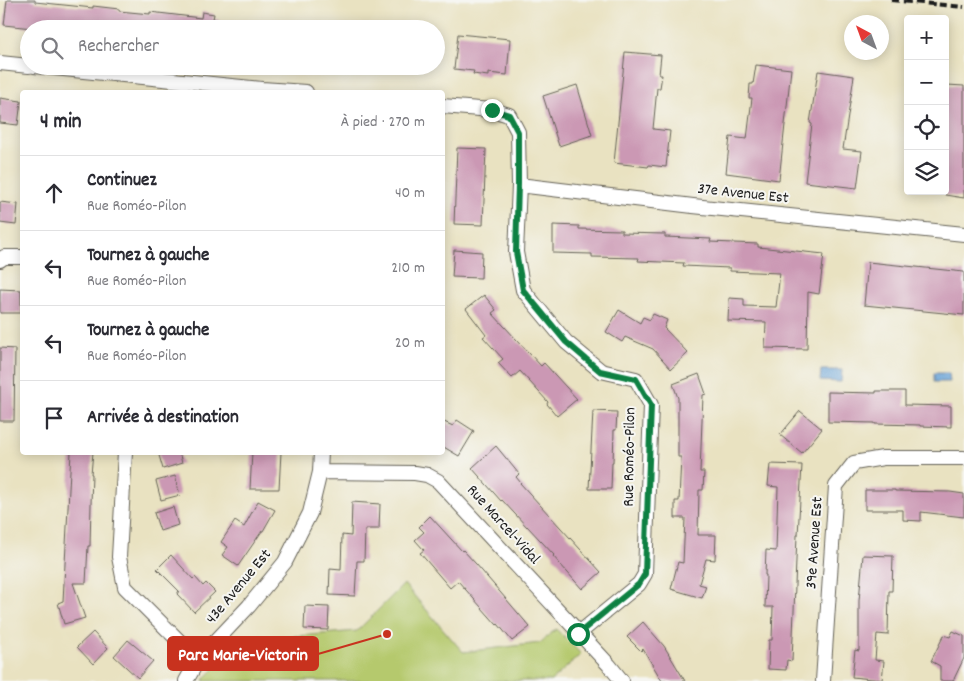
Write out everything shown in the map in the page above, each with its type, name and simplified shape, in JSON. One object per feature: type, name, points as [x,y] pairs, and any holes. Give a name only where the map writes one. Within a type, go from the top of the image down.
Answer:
[{"type":"street","points":[[0,63],[20,65]]},
{"type":"street","points":[[123,75],[279,90]]},
{"type":"street","name":"Rue Roméo-Pilon","points":[[445,106],[492,110],[509,115],[518,132],[516,252],[523,290],[566,342],[600,371],[636,379],[651,405],[645,574],[639,584],[578,634]]},
{"type":"street","name":"37e Avenue Est","points":[[518,184],[693,206],[964,234]]},
{"type":"street","points":[[0,260],[4,257],[20,257]]},
{"type":"street","points":[[125,455],[119,557],[125,587],[198,660]]},
{"type":"street","name":"43e Avenue Est","points":[[186,681],[198,660],[249,606],[285,562],[310,513],[320,472],[321,455]]},
{"type":"street","name":"39e Avenue Est","points":[[822,681],[836,486],[854,463],[883,458],[964,458]]},
{"type":"street","name":"Rue Marcel-Vidal","points":[[320,472],[414,473],[427,475],[438,480],[622,681]]},
{"type":"green space","points":[[404,584],[463,652],[540,643],[556,629],[581,654],[551,681],[204,681],[246,637],[298,636],[357,631]]},
{"type":"water","points":[[821,370],[842,370],[841,382],[820,381]]},
{"type":"water","points":[[934,373],[949,373],[950,382],[934,382]]},
{"type":"building","points":[[7,0],[35,0],[35,2],[93,8],[93,6],[119,9],[119,11],[150,14],[150,12],[201,18],[202,12],[214,14],[213,19],[220,20],[20,20],[20,27],[4,25]]},
{"type":"building","points":[[458,34],[510,39],[507,75],[488,73],[488,76],[473,74],[474,71],[454,69]]},
{"type":"building","points":[[625,52],[661,55],[659,75],[662,75],[660,88],[657,88],[653,129],[670,131],[666,167],[614,163]]},
{"type":"building","points":[[756,65],[791,69],[779,180],[726,173],[730,137],[747,139],[752,98],[749,98],[750,84],[753,84]]},
{"type":"building","points":[[818,71],[854,76],[843,149],[862,151],[857,188],[805,182],[812,124],[810,123]]},
{"type":"building","points":[[577,85],[592,135],[559,146],[543,96]]},
{"type":"building","points":[[949,85],[964,86],[964,198],[945,195],[949,195]]},
{"type":"building","points":[[0,98],[20,101],[18,125],[0,123]]},
{"type":"building","points":[[457,148],[486,149],[483,225],[454,224]]},
{"type":"building","points":[[0,202],[18,204],[16,225],[0,223]]},
{"type":"building","points":[[553,225],[579,226],[579,229],[622,230],[622,233],[665,234],[665,237],[711,239],[710,242],[758,244],[758,247],[824,254],[819,294],[808,292],[807,349],[765,348],[766,322],[728,321],[729,298],[744,299],[744,306],[776,307],[780,273],[730,271],[730,268],[683,266],[684,263],[638,261],[639,258],[592,257],[592,254],[553,253]]},
{"type":"building","points":[[454,250],[482,252],[481,278],[452,277]]},
{"type":"building","points":[[868,262],[964,272],[964,315],[864,305]]},
{"type":"building","points":[[0,289],[20,290],[20,313],[0,313]]},
{"type":"building","points":[[484,295],[496,310],[492,313],[541,366],[544,363],[577,399],[557,416],[547,404],[548,402],[520,371],[512,378],[498,363],[503,359],[483,337],[486,335],[466,309]]},
{"type":"building","points":[[619,310],[640,323],[643,317],[650,320],[653,314],[667,320],[664,328],[688,353],[671,369],[653,349],[625,337],[622,342],[606,332]]},
{"type":"building","points":[[0,348],[15,349],[14,421],[0,421]]},
{"type":"building","points":[[699,374],[706,394],[703,395],[700,472],[704,472],[703,490],[699,490],[698,535],[716,535],[715,560],[706,559],[699,584],[706,586],[702,598],[671,589],[678,562],[683,563],[685,518],[675,518],[675,501],[679,501],[681,457],[678,457],[678,398],[673,384]]},
{"type":"building","points":[[876,391],[905,391],[905,405],[951,406],[951,427],[828,422],[828,392],[876,393]]},
{"type":"building","points":[[593,411],[617,412],[616,430],[614,430],[611,489],[589,489]]},
{"type":"building","points":[[800,411],[822,429],[802,453],[780,435]]},
{"type":"building","points":[[457,420],[474,431],[459,456],[445,448],[445,422],[453,426]]},
{"type":"building","points":[[496,446],[519,474],[516,477],[520,483],[601,572],[582,589],[554,555],[501,501],[472,468]]},
{"type":"building","points":[[71,455],[93,455],[90,546],[88,546],[86,583],[73,583],[85,618],[64,624],[58,603],[63,601]]},
{"type":"building","points":[[159,455],[180,455],[182,463],[163,469]]},
{"type":"building","points":[[252,455],[281,455],[279,489],[250,489]]},
{"type":"building","points":[[770,464],[802,465],[792,661],[787,660],[786,670],[768,669],[769,640],[772,640],[773,607],[765,607],[766,550],[776,551],[778,487],[768,486]]},
{"type":"building","points":[[175,476],[180,495],[161,500],[156,481]]},
{"type":"building","points":[[865,490],[964,494],[964,517],[921,512],[921,521],[903,520],[903,510],[865,510]]},
{"type":"building","points":[[258,501],[275,510],[263,531],[238,566],[222,555],[228,547],[221,542],[235,521],[244,527]]},
{"type":"building","points":[[352,502],[380,504],[379,529],[365,529],[364,561],[357,561],[355,596],[329,595],[330,569],[341,570],[342,535],[351,536]]},
{"type":"building","points":[[173,507],[178,525],[160,531],[154,513]]},
{"type":"building","points":[[430,516],[476,564],[530,627],[512,641],[458,581],[450,588],[420,553],[424,550],[415,540],[424,532],[419,527]]},
{"type":"building","points":[[171,555],[193,579],[195,577],[203,586],[206,583],[215,592],[194,612],[177,594],[179,591],[157,569]]},
{"type":"building","points":[[863,555],[893,556],[892,591],[889,591],[888,635],[877,634],[875,660],[884,661],[882,680],[852,677],[855,650],[859,651],[859,601]]},
{"type":"building","points":[[305,606],[329,607],[328,630],[304,629]]},
{"type":"building","points":[[643,622],[664,646],[685,681],[662,681],[643,649],[641,651],[627,637]]},
{"type":"building","points":[[953,631],[964,636],[964,658],[953,681],[940,681],[940,666],[931,661],[944,635],[950,637]]},
{"type":"building","points":[[93,632],[108,648],[93,664],[77,647]]},
{"type":"building","points":[[128,640],[153,661],[138,678],[114,656]]},
{"type":"railway","points":[[891,0],[964,7]]},
{"type":"place","name":"Parc Marie-Victorin","points":[[387,634]]},
{"type":"route","points":[[492,110],[509,115],[518,132],[516,252],[523,290],[566,342],[600,371],[636,379],[651,405],[645,574],[639,584],[578,634]]}]
